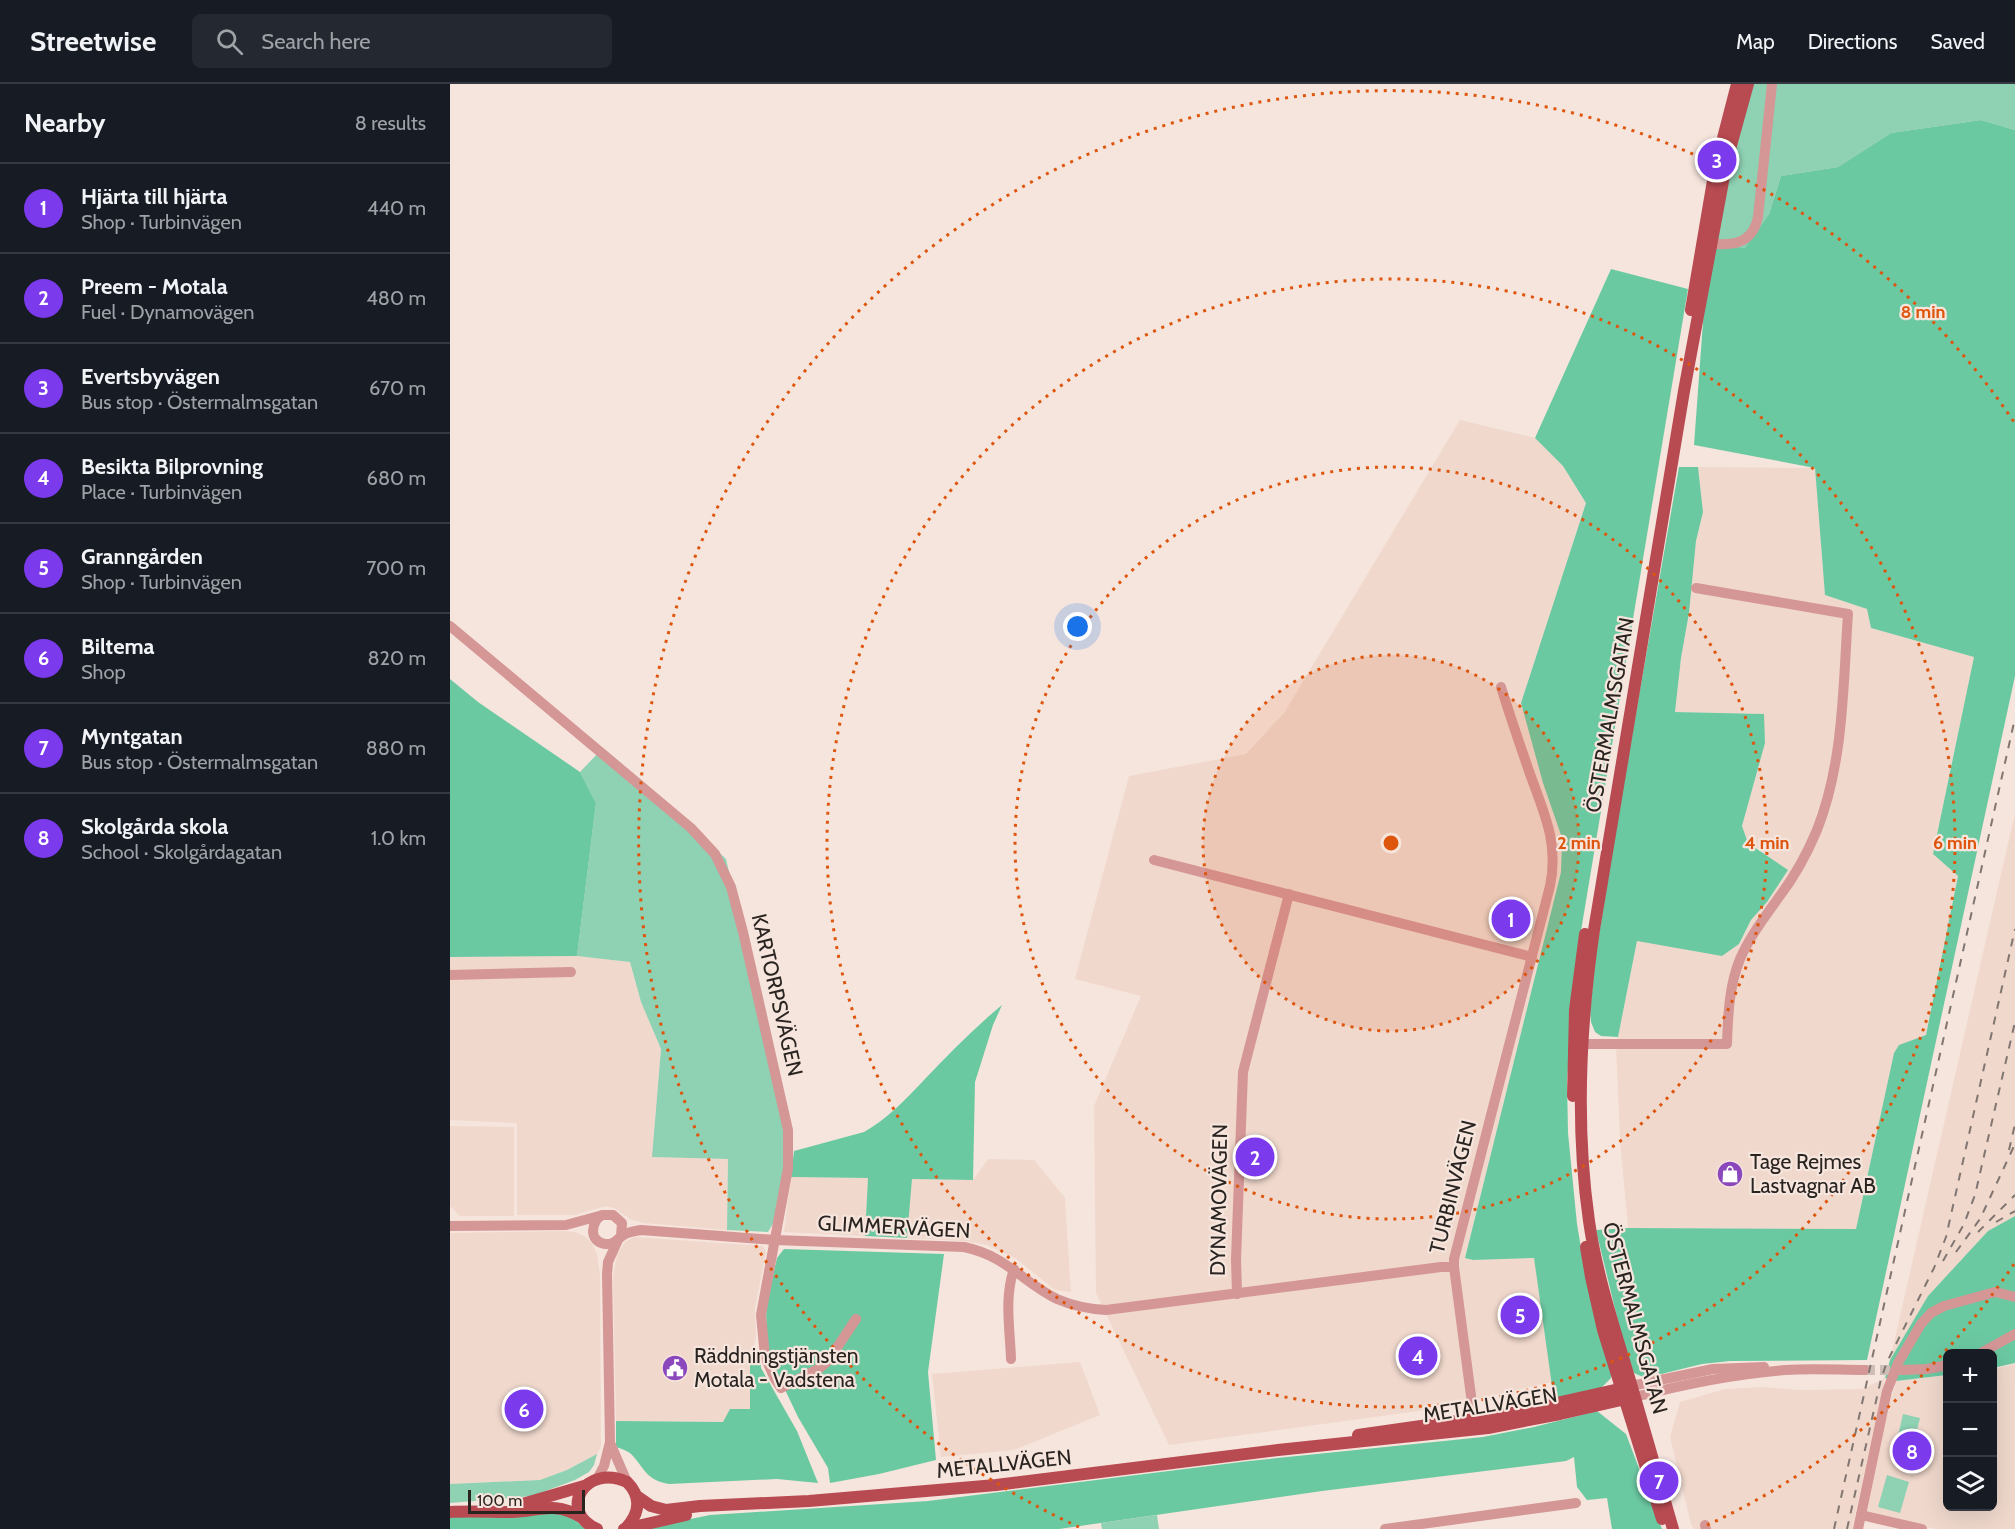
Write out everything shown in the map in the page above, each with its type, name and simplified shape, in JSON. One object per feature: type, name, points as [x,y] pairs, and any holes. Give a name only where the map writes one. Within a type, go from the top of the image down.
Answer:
[{"type":"main road","name":"ÖSTERMALMSGATAN","points":[[1665,1529],[1628,1393],[1589,1222],[1581,1146],[1578,1044],[1594,930],[1684,391],[1707,243],[1717,160],[1737,84]]},
{"type":"main road","name":"ÖSTERMALMSGATAN","points":[[1707,243],[1747,84]]},
{"type":"main road","name":"ÖSTERMALMSGATAN","points":[[1628,1393],[1672,1529]]},
{"type":"main road","name":"METALLVÄGEN","points":[[638,1497],[651,1506],[666,1510],[984,1486],[1475,1424],[1538,1419],[1628,1393]]},
{"type":"main road","points":[[482,1511],[536,1501],[584,1486],[597,1479],[616,1478],[627,1482],[638,1497],[634,1519],[625,1529]]},
{"type":"main road","points":[[581,1517],[578,1501],[584,1486]]},
{"type":"main road","name":"METALLVÄGEN","points":[[625,1529],[734,1505]]},
{"type":"main road","points":[[450,1512],[514,1512],[560,1508],[581,1517],[597,1529]]},
{"type":"street","points":[[1707,243],[1741,242],[1754,231],[1757,223],[1772,84]]},
{"type":"street","points":[[1578,1044],[1727,1044],[1731,995],[1740,958],[1755,931],[1803,861],[1828,796],[1840,726],[1848,614],[1696,588]]},
{"type":"street","name":"KARTORPSVÄGEN","points":[[450,626],[691,828],[712,850],[721,864],[731,887],[740,921],[788,1130],[788,1167],[762,1302],[761,1328],[768,1365],[781,1388],[808,1375],[828,1361],[856,1319]]},
{"type":"street","name":"TURBINVÄGEN","points":[[1475,1424],[1454,1267],[1550,886],[1553,849],[1548,822],[1501,687]]},
{"type":"street","points":[[1154,860],[1532,957]]},
{"type":"street","name":"DYNAMOVÄGEN","points":[[1289,894],[1244,1072],[1236,1259],[1237,1294],[1454,1267]]},
{"type":"street","points":[[450,975],[571,972]]},
{"type":"street","name":"GLIMMERVÄGEN","points":[[599,1216],[613,1215],[622,1223],[641,1230],[775,1240],[964,1247],[991,1256],[1055,1298],[1094,1310],[1120,1310],[1237,1294]]},
{"type":"street","points":[[450,1226],[566,1225],[599,1216]]},
{"type":"street","points":[[597,1479],[604,1466],[610,1442],[608,1262],[592,1226],[599,1216]]},
{"type":"street","points":[[608,1262],[620,1238],[622,1223]]},
{"type":"street","points":[[566,1225],[597,1238]]},
{"type":"street","name":"GLIMMERVÄGEN","points":[[597,1238],[608,1244],[641,1230]]},
{"type":"street","points":[[1011,1359],[1008,1300],[1014,1269]]},
{"type":"street","points":[[1858,1529],[1887,1391],[1898,1363],[1921,1324],[1931,1313],[1944,1306],[1995,1292],[2015,1297]]},
{"type":"street","points":[[1987,1349],[2015,1334]]},
{"type":"street","points":[[1902,1370],[1943,1366]]},
{"type":"street","points":[[1628,1393],[1788,1370],[1865,1370]]},
{"type":"street","points":[[610,1442],[627,1482]]},
{"type":"street","points":[[1385,1529],[1576,1503]]},
{"type":"street","points":[[1861,1515],[1922,1529]]},
{"type":"street","points":[[1480,1516],[1482,1529]]},
{"type":"shaded area","points":[[1460,420],[1535,438],[1563,466],[1586,503],[1521,703],[1543,783],[1562,838],[1561,872],[1465,1257],[1473,1260],[1534,1258],[1552,1382],[1433,1409],[1169,1445],[1096,1293],[1094,1106],[1141,996],[1075,979],[1129,776],[1246,754],[1284,713]]},
{"type":"shaded area","points":[[1698,467],[1815,468],[1825,595],[1867,609],[1871,628],[1974,657],[1933,854],[1958,876],[1926,1035],[1899,1045],[1894,1053],[1856,1229],[1628,1228],[1620,1140],[1616,1047],[1637,940],[1722,956],[1739,944],[1751,920],[1767,902],[1788,870],[1748,842],[1742,826],[1765,743],[1763,714],[1675,712],[1689,613],[1696,541],[1703,512]]},
{"type":"shaded area","points":[[2015,813],[2015,1216],[1988,1231],[1928,1296],[1890,1360]]},
{"type":"shaded area","points":[[577,956],[630,962],[641,1002],[661,1049],[652,1157],[728,1159],[727,1230],[644,1223],[630,1219],[614,1208],[606,1206],[575,1215],[517,1215],[517,1123],[450,1120],[450,957]]},
{"type":"shaded area","points":[[450,1126],[514,1127],[514,1216],[460,1216],[450,1206]]},
{"type":"shaded area","points":[[988,1159],[1034,1160],[1065,1198],[1071,1292],[1055,1290],[1015,1258],[987,1245],[964,1241],[907,1238],[911,1179],[973,1180]]},
{"type":"shaded area","points":[[791,1177],[868,1178],[865,1236],[784,1232]]},
{"type":"shaded area","points":[[565,1231],[586,1237],[597,1254],[600,1275],[601,1446],[597,1454],[567,1470],[540,1480],[450,1484],[450,1233]]},
{"type":"shaded area","points":[[634,1237],[763,1246],[766,1253],[755,1308],[756,1338],[750,1357],[750,1410],[723,1422],[616,1421],[613,1277],[617,1255],[625,1242]]},
{"type":"shaded area","points":[[1080,1362],[1100,1415],[1014,1450],[941,1457],[932,1374]]},
{"type":"shaded area","points":[[2015,1364],[2015,1529],[1935,1529],[1861,1515],[1896,1381],[1943,1375],[1943,1511],[1997,1511],[1997,1368]]},
{"type":"shaded area","points":[[1885,1378],[1852,1529],[1694,1529],[1670,1437],[1680,1402],[1725,1389],[1763,1387],[1799,1390],[1863,1389]]},
{"type":"green space","points":[[1752,84],[2015,84],[2015,130],[1981,120],[1891,133],[1838,167],[1781,176],[1769,214],[1745,249],[1714,246],[1725,185]]},
{"type":"green space","points":[[1981,120],[2015,130],[2015,676],[1867,1360],[1730,1361],[1702,1364],[1645,1378],[1634,1373],[1623,1342],[1596,1230],[1628,1228],[1856,1229],[1894,1053],[1899,1045],[1926,1035],[1958,876],[1933,854],[1974,657],[1871,628],[1867,609],[1825,595],[1815,468],[1694,445],[1705,295],[1714,246],[1745,248],[1769,214],[1781,176],[1838,167],[1891,133]]},
{"type":"green space","points":[[1611,269],[1688,289],[1579,943],[1567,1079],[1568,1133],[1577,1224],[1584,1266],[1611,1378],[1601,1388],[1554,1400],[1534,1258],[1473,1260],[1465,1258],[1561,872],[1562,838],[1543,783],[1521,703],[1586,503],[1563,466],[1535,438]]},
{"type":"green space","points":[[1679,467],[1698,467],[1703,512],[1696,541],[1689,613],[1675,712],[1764,714],[1765,743],[1742,826],[1748,843],[1788,870],[1767,902],[1751,920],[1739,944],[1722,956],[1637,941],[1618,1037],[1601,1036],[1595,1032],[1590,1011],[1596,954]]},
{"type":"green space","points":[[450,679],[478,702],[580,772],[596,803],[577,956],[450,957]]},
{"type":"green space","points":[[603,748],[668,803],[726,859],[791,1148],[781,1210],[768,1232],[727,1230],[728,1159],[652,1157],[661,1049],[641,1002],[630,962],[577,956],[596,803],[580,772]]},
{"type":"green space","points":[[1002,1005],[993,1025],[975,1082],[973,1180],[912,1179],[907,1238],[865,1236],[868,1178],[791,1177],[794,1151],[864,1132],[872,1127],[896,1109],[962,1041]]},
{"type":"green space","points":[[2015,1216],[2015,1363],[1997,1367],[1997,1349],[1943,1349],[1943,1375],[1896,1381],[1885,1378],[1890,1360],[1928,1296],[1988,1231]]},
{"type":"green space","points":[[784,1249],[944,1254],[928,1372],[936,1460],[830,1483],[828,1468],[798,1417],[767,1352],[766,1307],[777,1258]]},
{"type":"green space","points":[[750,1357],[760,1357],[761,1368],[797,1431],[818,1483],[777,1479],[669,1484],[651,1477],[631,1454],[616,1447],[616,1421],[723,1422],[730,1409],[750,1409]]},
{"type":"green space","points":[[1597,1411],[1626,1434],[1662,1529],[1612,1529],[1607,1498],[1587,1500],[1577,1487],[1574,1457],[1566,1461],[1322,1491],[1059,1529],[642,1529],[710,1515],[928,1501],[1249,1461],[1483,1437]]},
{"type":"green space","points":[[1903,1414],[1920,1418],[1910,1457],[1894,1453]]},
{"type":"green space","points":[[597,1454],[589,1472],[575,1480],[532,1496],[450,1503],[450,1484],[540,1480],[567,1470]]},
{"type":"green space","points":[[1887,1475],[1909,1482],[1900,1513],[1878,1507]]},
{"type":"green space","points":[[556,1511],[586,1529],[450,1529],[450,1517]]},
{"type":"green space","points":[[1157,1515],[1159,1529],[1102,1529],[1101,1523]]},
{"type":"tunnel","points":[[1865,1370],[1902,1370]]},
{"type":"railway","points":[[1834,1529],[2015,718]]},
{"type":"railway","points":[[1847,1529],[1881,1379],[1887,1362],[1934,1268],[1946,1237],[2015,929]]},
{"type":"railway","points":[[1943,1261],[1964,1224],[1975,1195],[2015,1022]]},
{"type":"railway","points":[[2009,1150],[2015,1124]]},
{"type":"railway","points":[[1956,1252],[1980,1219],[2015,1144]]},
{"type":"railway","points":[[1978,1232],[2015,1195]]},
{"type":"railway","points":[[1996,1222],[2015,1211]]},
{"type":"place","name":"Evertsbyvägen","points":[[1717,160]]},
{"type":"place","name":"Hjärta till hjärta","points":[[1511,919]]},
{"type":"place","name":"Preem - Motala","points":[[1255,1157]]},
{"type":"place","name":"Tage Rejmes Lastvagnar AB","points":[[1730,1174]]},
{"type":"place","name":"Granngården","points":[[1520,1315]]},
{"type":"place","name":"Besikta Bilprovning","points":[[1418,1356]]},
{"type":"place","name":"Räddningstjänsten Motala - Vadstena","points":[[675,1368]]},
{"type":"place","name":"Biltema","points":[[524,1409]]},
{"type":"place","name":"Skolgårda skola","points":[[1912,1451]]},
{"type":"place","name":"Myntgatan","points":[[1659,1481]]}]
